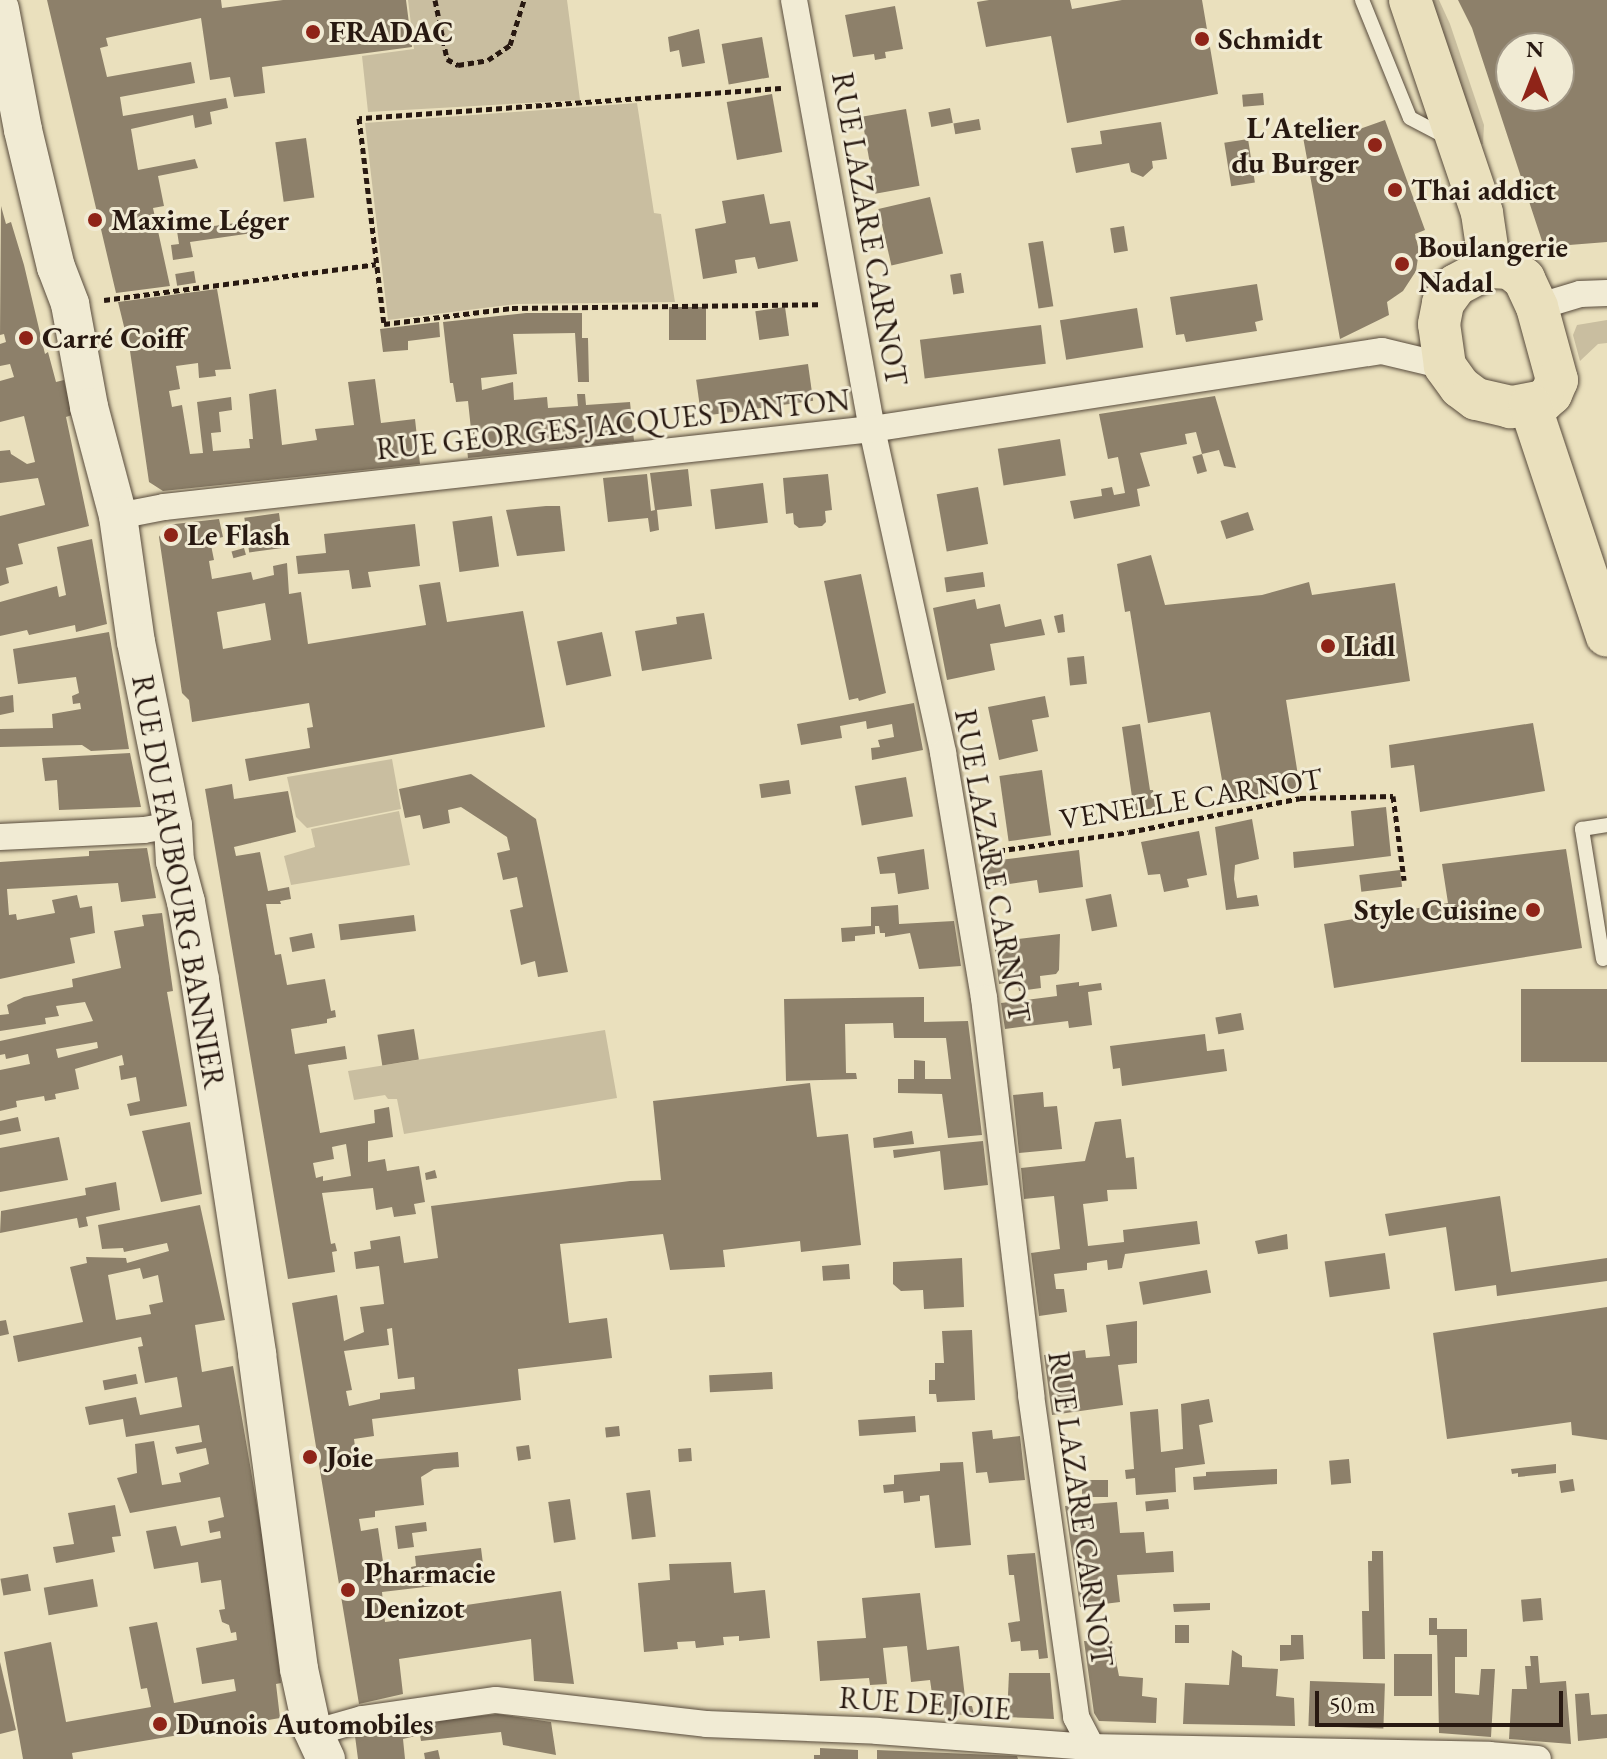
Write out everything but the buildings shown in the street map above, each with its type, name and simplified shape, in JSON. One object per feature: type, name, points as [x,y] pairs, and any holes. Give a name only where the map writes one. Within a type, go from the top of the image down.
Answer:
[{"type":"main road","points":[[1410,0],[1482,213],[1490,267]]},
{"type":"main road","name":"RUE DU FAUBOURG BANNIER","points":[[2,10],[23,130],[56,267],[70,304],[89,407],[118,516],[134,627],[173,825],[175,861],[200,980],[257,1354],[299,1669],[319,1752]]},
{"type":"main road","points":[[1490,267],[1510,268],[1524,279],[1537,307],[1557,380],[1551,394],[1530,405],[1502,406],[1476,399],[1460,387],[1445,366],[1439,324],[1443,303],[1456,285],[1490,267]]},
{"type":"main road","points":[[1530,405],[1607,636]]},
{"type":"street","name":"RUE LAZARE CARNOT","points":[[794,0],[872,429],[943,753],[984,998],[1031,1395],[1074,1702],[1094,1753]]},
{"type":"street","points":[[1537,307],[1580,294],[1607,293]]},
{"type":"street","name":"RUE GEORGES-JACQUES DANTON","points":[[118,516],[164,507],[872,429],[1382,351],[1445,366]]},
{"type":"street","points":[[0,837],[144,830],[173,825]]},
{"type":"street","name":"RUE DE JOIE","points":[[319,1752],[362,1719],[496,1700],[706,1724],[877,1731],[1094,1753],[1489,1755],[1538,1759]]},
{"type":"lane","points":[[1362,0],[1410,118],[1461,145]]},
{"type":"lane","points":[[1603,959],[1582,829],[1607,825]]},
{"type":"path","points":[[435,0],[447,59],[458,65],[488,60],[510,45],[524,0]]},
{"type":"path","points":[[810,86],[359,118],[384,324],[512,308],[850,304]]},
{"type":"path","points":[[70,304],[376,264]]},
{"type":"path","name":"VENELLE CARNOT","points":[[960,855],[1129,832],[1300,798],[1393,796],[1404,880]]},
{"type":"shaded area","points":[[408,0],[567,0],[580,100],[368,112],[362,56],[414,49]]},
{"type":"shaded area","points":[[1426,0],[1439,0],[1450,24],[1484,125],[1483,144],[1479,144]]},
{"type":"shaded area","points":[[637,103],[654,213],[661,214],[675,302],[517,304],[388,320],[365,123]]},
{"type":"shaded area","points":[[1607,320],[1607,343],[1598,344],[1580,361],[1573,335],[1577,325]]},
{"type":"shaded area","points":[[392,759],[401,809],[307,828],[296,817],[287,777]]},
{"type":"shaded area","points":[[399,811],[410,865],[291,885],[284,856],[315,847],[311,829]]},
{"type":"shaded area","points":[[605,1030],[617,1098],[404,1134],[397,1099],[388,1099],[385,1095],[354,1100],[348,1071]]},
{"type":"place","name":"FRADAC","points":[[313,32]]},
{"type":"place","name":"Schmidt","points":[[1202,39]]},
{"type":"place","name":"L'Atelier du Burger","points":[[1375,145]]},
{"type":"place","name":"Thai addict","points":[[1395,190]]},
{"type":"place","name":"Maxime Léger","points":[[95,220]]},
{"type":"place","name":"Boulangerie Nadal","points":[[1402,264]]},
{"type":"place","name":"Carré Coiff","points":[[26,338]]},
{"type":"place","name":"Le Flash","points":[[171,535]]},
{"type":"place","name":"Lidl","points":[[1328,646]]},
{"type":"place","name":"Style Cuisine","points":[[1533,910]]},
{"type":"place","name":"Joie","points":[[310,1457]]},
{"type":"place","name":"Pharmacie Denizot","points":[[348,1590]]},
{"type":"place","name":"Dunois Automobiles","points":[[160,1724]]}]
